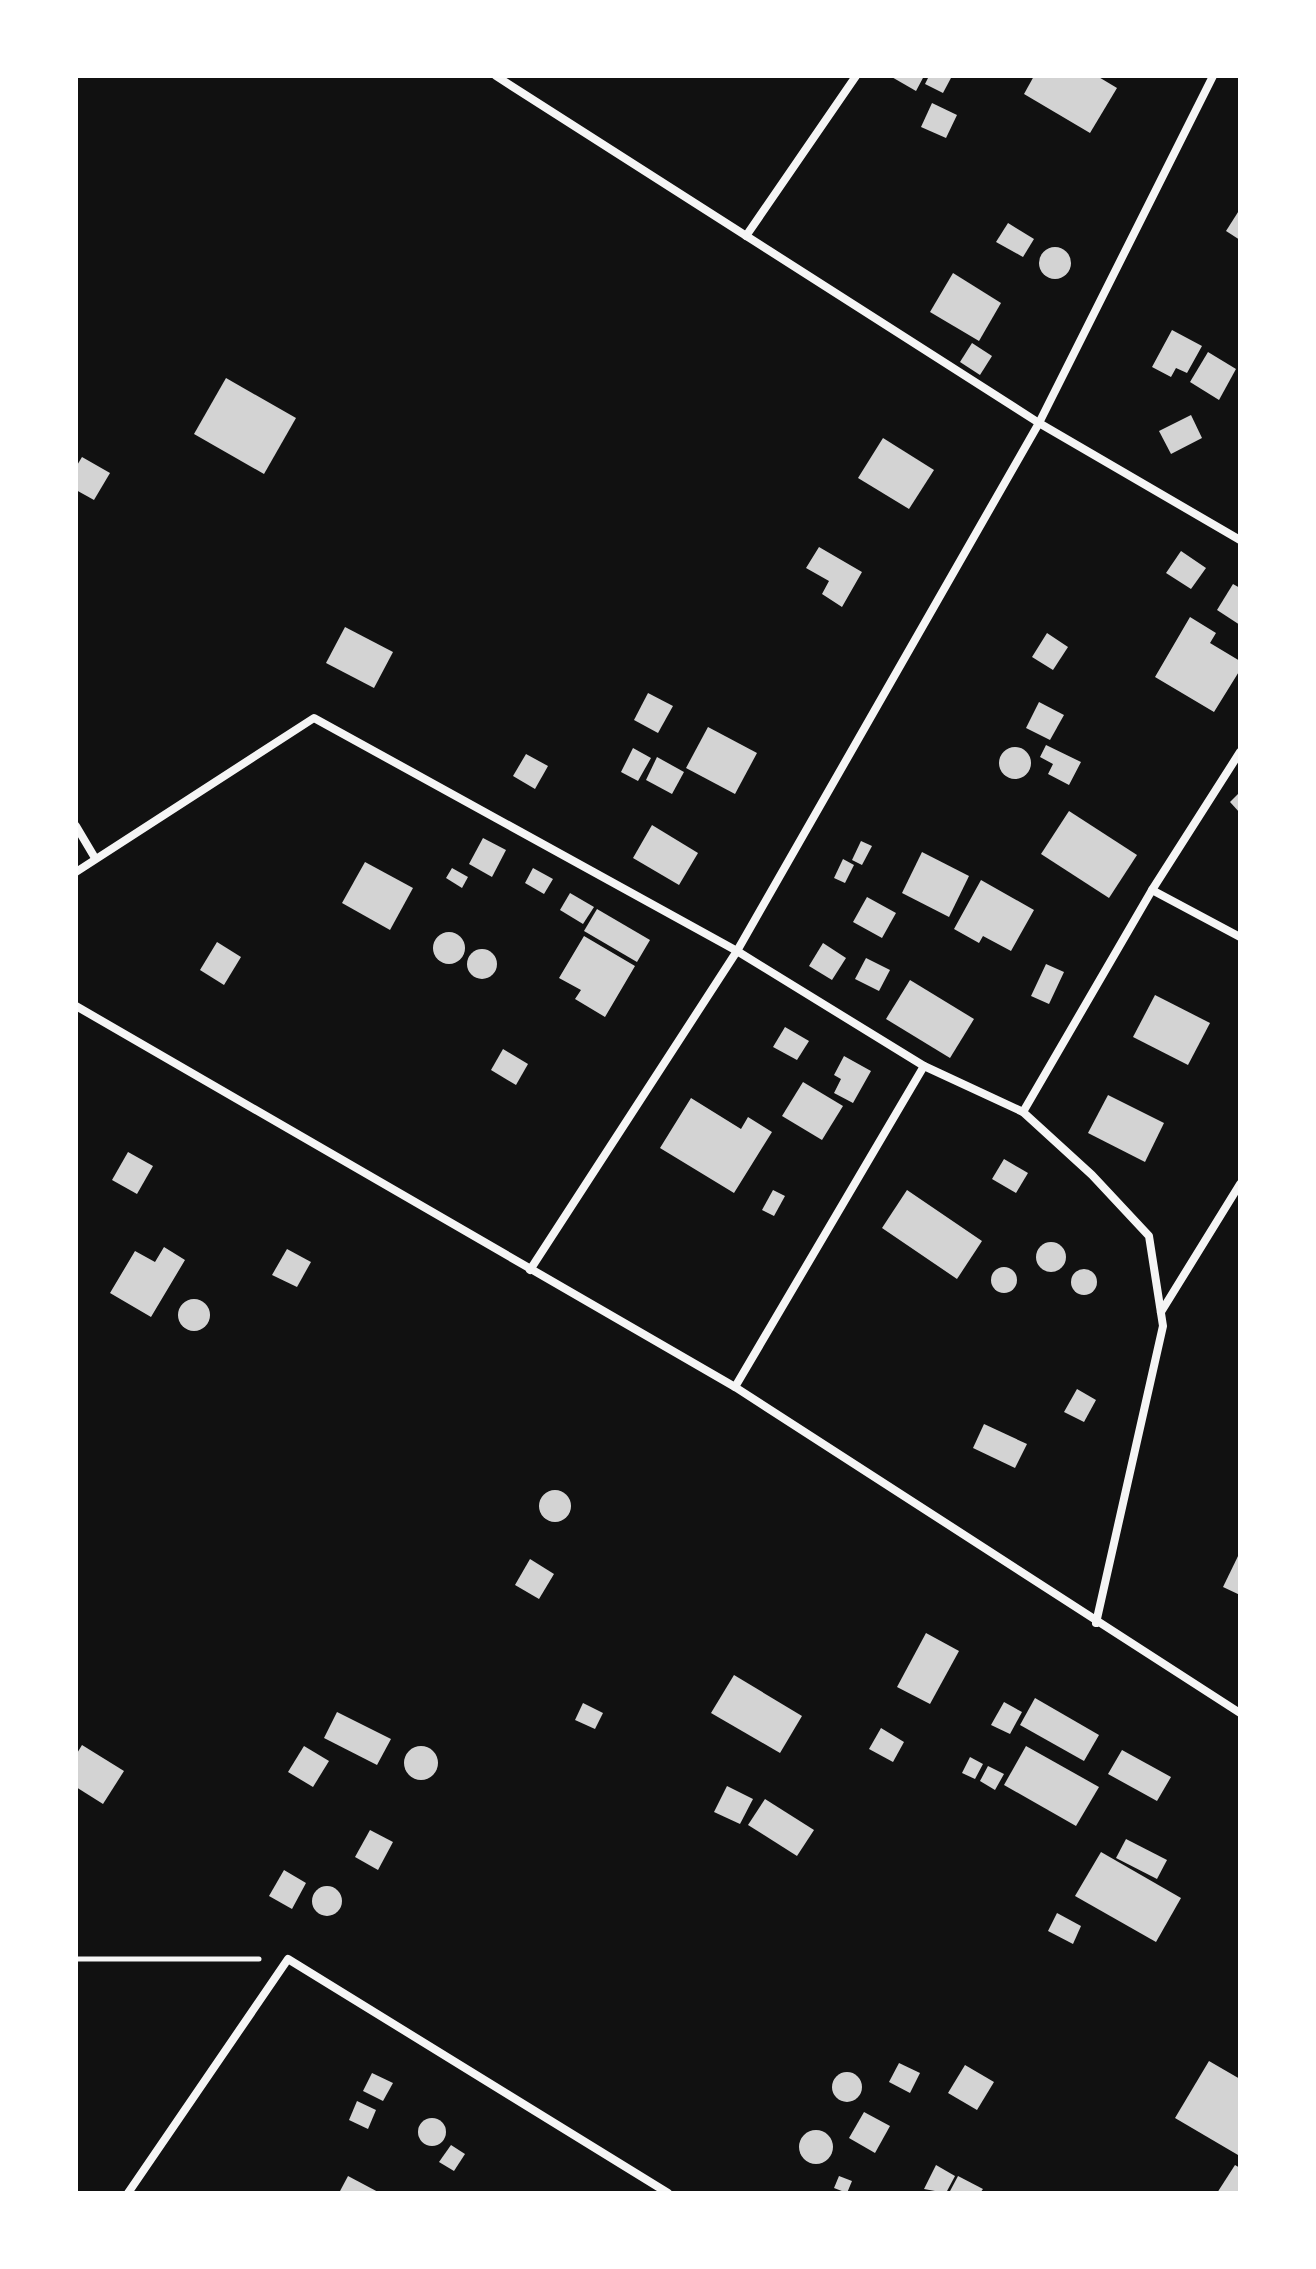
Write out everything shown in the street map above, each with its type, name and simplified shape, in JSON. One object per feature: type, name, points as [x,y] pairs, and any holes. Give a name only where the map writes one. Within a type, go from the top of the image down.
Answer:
[{"type":"street","points":[[496,76],[1039,423],[1240,540]]},
{"type":"street","points":[[746,236],[856,76]]},
{"type":"street","points":[[530,1270],[737,951],[1039,423],[1213,76]]},
{"type":"street","points":[[76,872],[314,718],[737,951],[924,1066],[1023,1112],[1092,1175],[1149,1236],[1163,1326],[1096,1623]]},
{"type":"street","points":[[1023,1112],[1152,890],[1240,752]]},
{"type":"street","points":[[76,826],[95,858]]},
{"type":"street","points":[[1152,890],[1240,937]]},
{"type":"street","points":[[76,1006],[735,1387],[1096,1623],[1240,1713]]},
{"type":"street","points":[[735,1387],[924,1066]]},
{"type":"street","points":[[1161,1313],[1240,1184]]},
{"type":"street","points":[[128,2193],[288,1959],[668,2193]]},
{"type":"path","points":[[76,1959],[288,1959]]},
{"type":"building","points":[[890,76],[924,76],[916,91]]},
{"type":"building","points":[[929,76],[952,76],[943,93],[925,84]]},
{"type":"building","points":[[1034,76],[1097,76],[1117,88],[1090,133],[1024,94]]},
{"type":"building","points":[[932,103],[957,115],[946,138],[921,127]]},
{"type":"building","points":[[1240,209],[1240,240],[1226,231]]},
{"type":"building","points":[[1008,223],[1034,239],[1023,257],[996,242]]},
{"type":"building","points":[[1055,247],[1066,252],[1071,263],[1066,274],[1055,279],[1044,274],[1039,263],[1044,252]]},
{"type":"building","points":[[953,273],[1001,303],[979,341],[930,312]]},
{"type":"building","points":[[1172,330],[1202,346],[1187,373],[1176,368],[1171,377],[1152,367]]},
{"type":"building","points":[[972,343],[992,356],[980,375],[960,362]]},
{"type":"building","points":[[1208,352],[1236,369],[1219,400],[1190,382]]},
{"type":"building","points":[[226,378],[296,418],[264,474],[194,434]]},
{"type":"building","points":[[1191,415],[1202,438],[1171,454],[1159,431]]},
{"type":"building","points":[[883,438],[934,470],[909,509],[858,478]]},
{"type":"building","points":[[82,457],[110,473],[94,500],[76,490],[76,467]]},
{"type":"building","points":[[819,547],[862,572],[842,607],[822,594],[829,581],[806,568]]},
{"type":"building","points":[[1181,551],[1206,568],[1191,589],[1166,573]]},
{"type":"building","points":[[1233,584],[1240,588],[1240,625],[1217,610]]},
{"type":"building","points":[[1190,617],[1216,633],[1210,643],[1240,661],[1240,670],[1214,712],[1155,677]]},
{"type":"building","points":[[345,627],[393,652],[374,688],[326,663]]},
{"type":"building","points":[[1047,633],[1068,647],[1053,670],[1032,657]]},
{"type":"building","points":[[648,693],[673,706],[658,733],[634,720]]},
{"type":"building","points":[[1039,702],[1064,715],[1050,740],[1026,728]]},
{"type":"building","points":[[708,727],[757,753],[735,794],[686,768]]},
{"type":"building","points":[[1046,745],[1081,762],[1069,785],[1048,774],[1053,764],[1040,757]]},
{"type":"building","points":[[1015,747],[1026,752],[1031,763],[1026,774],[1015,779],[1004,774],[999,763],[1004,752]]},
{"type":"building","points":[[633,748],[651,758],[638,781],[621,772]]},
{"type":"building","points":[[526,754],[548,766],[535,789],[513,776]]},
{"type":"building","points":[[657,757],[684,772],[672,794],[646,780]]},
{"type":"building","points":[[1240,792],[1240,813],[1230,802]]},
{"type":"building","points":[[1069,811],[1137,855],[1109,898],[1041,854]]},
{"type":"building","points":[[652,825],[698,853],[679,885],[633,858]]},
{"type":"building","points":[[483,838],[506,850],[492,877],[469,864]]},
{"type":"building","points":[[861,841],[872,846],[862,865],[852,860]]},
{"type":"building","points":[[922,852],[969,876],[949,917],[902,893]]},
{"type":"building","points":[[843,859],[854,865],[845,883],[834,878]]},
{"type":"building","points":[[365,862],[413,888],[390,930],[342,903]]},
{"type":"building","points":[[452,868],[468,877],[462,888],[446,878]]},
{"type":"building","points":[[533,868],[553,879],[544,894],[525,883]]},
{"type":"building","points":[[981,880],[1034,910],[1011,951],[983,936],[979,943],[954,929]]},
{"type":"building","points":[[570,893],[594,907],[583,924],[560,910]]},
{"type":"building","points":[[867,897],[896,913],[882,938],[853,922]]},
{"type":"building","points":[[597,909],[650,940],[637,962],[584,931]]},
{"type":"building","points":[[449,932],[460,937],[465,948],[460,959],[449,964],[438,959],[433,948],[438,937]]},
{"type":"building","points":[[584,936],[635,966],[605,1017],[575,999],[581,990],[559,978]]},
{"type":"building","points":[[217,942],[241,957],[224,985],[200,970]]},
{"type":"building","points":[[823,943],[846,958],[832,980],[809,966]]},
{"type":"building","points":[[482,949],[493,953],[497,964],[493,975],[482,979],[471,975],[467,964],[471,953]]},
{"type":"building","points":[[866,958],[890,970],[879,991],[855,979]]},
{"type":"building","points":[[1046,964],[1064,972],[1049,1004],[1031,996]]},
{"type":"building","points":[[910,980],[974,1019],[950,1058],[886,1019]]},
{"type":"building","points":[[1155,995],[1210,1023],[1188,1065],[1133,1037]]},
{"type":"building","points":[[785,1027],[809,1041],[797,1060],[773,1047]]},
{"type":"building","points":[[503,1049],[528,1064],[516,1085],[491,1070]]},
{"type":"building","points":[[844,1056],[871,1071],[853,1103],[834,1093],[841,1079],[834,1075]]},
{"type":"building","points":[[803,1082],[843,1106],[822,1140],[782,1116]]},
{"type":"building","points":[[1108,1095],[1164,1123],[1145,1162],[1088,1133]]},
{"type":"building","points":[[691,1098],[741,1129],[748,1117],[772,1132],[734,1193],[660,1148]]},
{"type":"building","points":[[128,1152],[153,1166],[137,1194],[112,1180]]},
{"type":"building","points":[[1004,1159],[1028,1173],[1016,1193],[992,1179]]},
{"type":"building","points":[[773,1190],[785,1196],[774,1216],[762,1210]]},
{"type":"building","points":[[907,1190],[982,1241],[957,1279],[882,1228]]},
{"type":"building","points":[[1051,1242],[1062,1246],[1066,1257],[1062,1268],[1051,1272],[1040,1268],[1036,1257],[1040,1246]]},
{"type":"building","points":[[164,1247],[185,1260],[151,1317],[110,1293],[135,1251],[155,1262]]},
{"type":"building","points":[[287,1249],[311,1262],[297,1287],[272,1275]]},
{"type":"building","points":[[1004,1267],[1013,1271],[1017,1280],[1013,1289],[1004,1293],[995,1289],[991,1280],[995,1271]]},
{"type":"building","points":[[1084,1269],[1093,1273],[1097,1282],[1093,1291],[1084,1295],[1075,1291],[1071,1282],[1075,1273]]},
{"type":"building","points":[[194,1299],[206,1303],[210,1315],[206,1327],[194,1331],[182,1327],[178,1315],[182,1303]]},
{"type":"building","points":[[1077,1389],[1096,1400],[1084,1422],[1064,1412]]},
{"type":"building","points":[[984,1424],[1027,1444],[1015,1468],[973,1448]]},
{"type":"building","points":[[555,1490],[566,1495],[571,1506],[566,1517],[555,1522],[544,1517],[539,1506],[544,1495]]},
{"type":"building","points":[[1240,1552],[1240,1595],[1223,1587]]},
{"type":"building","points":[[530,1559],[554,1574],[539,1599],[515,1585]]},
{"type":"building","points":[[926,1633],[959,1651],[930,1704],[897,1687]]},
{"type":"building","points":[[734,1675],[802,1716],[780,1753],[711,1713]]},
{"type":"building","points":[[1035,1698],[1099,1735],[1084,1761],[1020,1725]]},
{"type":"building","points":[[1004,1702],[1022,1712],[1010,1734],[991,1725]]},
{"type":"building","points":[[583,1703],[603,1713],[595,1729],[575,1720]]},
{"type":"building","points":[[337,1712],[391,1739],[377,1765],[324,1738]]},
{"type":"building","points":[[881,1728],[904,1742],[893,1762],[869,1749]]},
{"type":"building","points":[[82,1745],[124,1771],[103,1804],[76,1787],[76,1755]]},
{"type":"building","points":[[304,1746],[329,1761],[313,1787],[288,1772]]},
{"type":"building","points":[[421,1746],[433,1751],[438,1763],[433,1775],[421,1780],[409,1775],[404,1763],[409,1751]]},
{"type":"building","points":[[1026,1746],[1099,1787],[1076,1826],[1004,1785]]},
{"type":"building","points":[[1122,1750],[1171,1777],[1157,1801],[1108,1774]]},
{"type":"building","points":[[970,1757],[983,1764],[975,1779],[962,1773]]},
{"type":"building","points":[[988,1766],[1004,1774],[995,1790],[980,1781]]},
{"type":"building","points":[[727,1786],[753,1799],[740,1824],[714,1812]]},
{"type":"building","points":[[765,1799],[814,1830],[797,1856],[748,1825]]},
{"type":"building","points":[[370,1830],[393,1842],[378,1870],[355,1857]]},
{"type":"building","points":[[1126,1839],[1167,1860],[1157,1879],[1116,1858]]},
{"type":"building","points":[[1101,1852],[1181,1898],[1156,1942],[1075,1896]]},
{"type":"building","points":[[284,1870],[306,1883],[292,1909],[269,1896]]},
{"type":"building","points":[[327,1886],[337,1891],[342,1901],[337,1911],[327,1916],[317,1911],[312,1901],[317,1891]]},
{"type":"building","points":[[1057,1913],[1081,1926],[1073,1944],[1048,1931]]},
{"type":"building","points":[[1209,2061],[1240,2079],[1238,2155],[1175,2118]]},
{"type":"building","points":[[899,2063],[920,2073],[910,2093],[889,2082]]},
{"type":"building","points":[[965,2065],[994,2082],[977,2110],[948,2093]]},
{"type":"building","points":[[847,2072],[858,2076],[862,2087],[858,2098],[847,2102],[836,2098],[832,2087],[836,2076]]},
{"type":"building","points":[[372,2073],[393,2083],[383,2101],[363,2091]]},
{"type":"building","points":[[357,2101],[376,2110],[368,2129],[349,2120]]},
{"type":"building","points":[[864,2112],[890,2126],[875,2153],[849,2138]]},
{"type":"building","points":[[432,2118],[442,2122],[446,2132],[442,2142],[432,2146],[422,2142],[418,2132],[422,2122]]},
{"type":"building","points":[[816,2130],[828,2135],[833,2147],[828,2159],[816,2164],[804,2159],[799,2147],[804,2135]]},
{"type":"building","points":[[451,2145],[465,2154],[454,2171],[439,2162]]},
{"type":"building","points":[[936,2165],[955,2176],[946,2193],[924,2189]]},
{"type":"building","points":[[1235,2165],[1240,2168],[1240,2193],[1217,2193]]},
{"type":"building","points":[[348,2176],[380,2193],[339,2193]]},
{"type":"building","points":[[839,2176],[852,2181],[847,2193],[834,2188]]},
{"type":"building","points":[[958,2176],[983,2189],[980,2193],[949,2193]]}]
